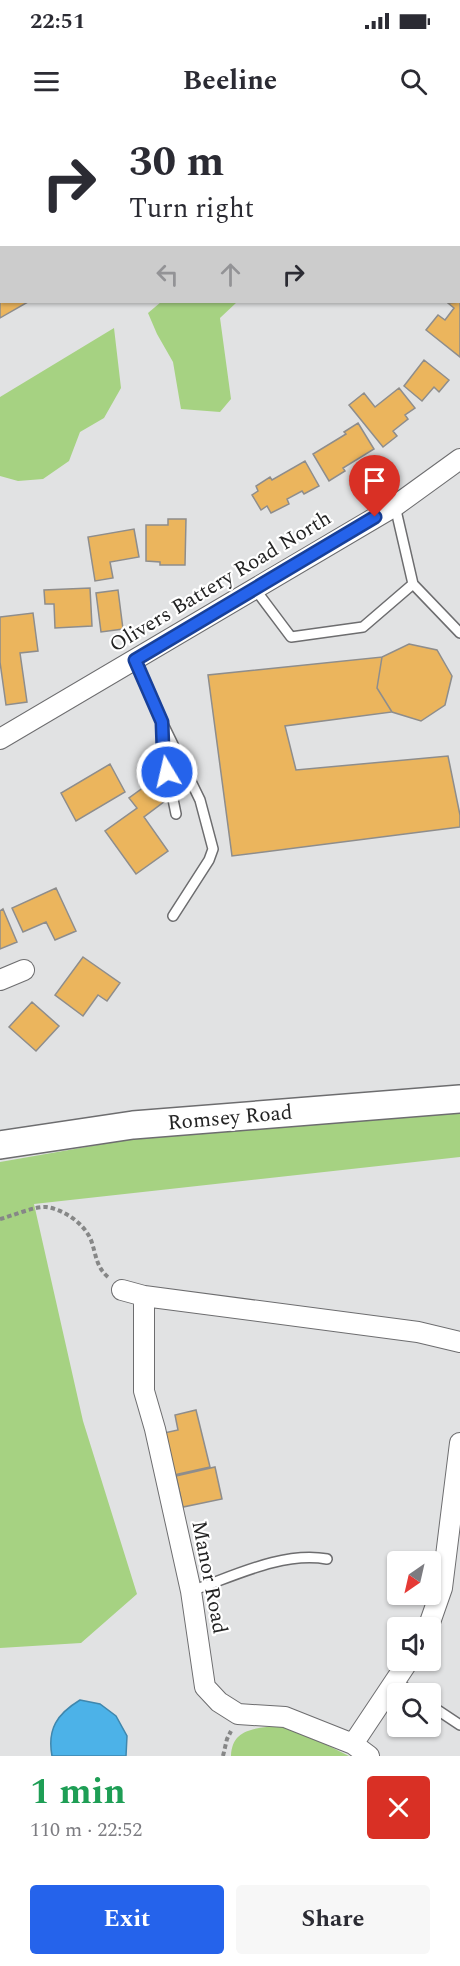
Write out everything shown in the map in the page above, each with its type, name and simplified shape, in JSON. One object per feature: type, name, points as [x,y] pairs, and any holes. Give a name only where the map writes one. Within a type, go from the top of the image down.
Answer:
[{"type":"main road","name":"Romsey Road","points":[[0,1145],[133,1125],[460,1099]]},
{"type":"street","name":"Olivers Battery Road North","points":[[0,739],[395,506],[460,459]]},
{"type":"street","points":[[0,980],[24,970]]},
{"type":"street","points":[[122,1290],[144,1296],[418,1332],[460,1342]]},
{"type":"street","name":"Manor Road","points":[[144,1296],[144,1391],[155,1429],[191,1591],[206,1687],[219,1702],[238,1714],[285,1717],[353,1744],[369,1756]]},
{"type":"street","points":[[432,1617],[442,1588],[460,1443]]},
{"type":"street","points":[[353,1744],[402,1671]]},
{"type":"lane","points":[[395,506],[412,584],[460,633]]},
{"type":"lane","points":[[255,589],[291,637],[363,627],[412,584]]},
{"type":"lane","points":[[135,660],[200,800],[213,849],[209,860],[173,915]]},
{"type":"lane","points":[[162,722],[163,750],[176,814]]},
{"type":"lane","points":[[191,1591],[269,1564],[310,1556],[327,1559]]},
{"type":"lane","points":[[441,1712],[460,1725]]},
{"type":"path","points":[[0,1219],[45,1207],[63,1212],[78,1222],[90,1237],[100,1270],[122,1290]]},
{"type":"green space","points":[[160,303],[236,303],[220,318],[231,399],[220,412],[181,409],[173,362],[148,313]]},
{"type":"green space","points":[[114,328],[121,388],[104,418],[80,432],[69,461],[43,479],[18,481],[0,476],[0,397]]},
{"type":"green space","points":[[460,1112],[460,1157],[34,1204],[83,1421],[137,1594],[81,1643],[0,1648],[0,1162],[132,1139]]},
{"type":"green space","points":[[280,1725],[349,1756],[231,1756],[236,1739],[247,1731]]},
{"type":"water","points":[[80,1700],[100,1704],[116,1716],[127,1736],[126,1756],[52,1756],[51,1738],[56,1723],[65,1711]]},
{"type":"building","points":[[0,303],[26,303],[0,318]]},
{"type":"building","points":[[448,303],[460,303],[460,357],[426,330],[438,315],[445,320],[454,308]]},
{"type":"building","points":[[424,360],[449,380],[439,392],[434,387],[422,401],[404,386]]},
{"type":"building","points":[[399,388],[415,408],[405,415],[408,419],[393,431],[397,436],[383,447],[349,405],[364,393],[375,407]]},
{"type":"building","points":[[358,423],[374,449],[343,468],[345,471],[329,481],[313,454],[346,434],[344,432]]},
{"type":"building","points":[[305,461],[319,486],[287,499],[289,504],[271,513],[267,506],[261,510],[252,495],[258,491],[256,486],[270,477],[272,480]]},
{"type":"building","points":[[168,519],[186,519],[185,565],[160,565],[160,562],[146,561],[146,525],[168,525]]},
{"type":"building","points":[[134,529],[139,557],[110,562],[113,578],[95,581],[88,537]]},
{"type":"building","points":[[90,588],[92,626],[55,628],[54,604],[45,604],[44,590]]},
{"type":"building","points":[[118,590],[123,629],[101,632],[96,593]]},
{"type":"building","points":[[33,613],[38,651],[20,653],[27,702],[6,705],[0,662],[0,617]]},
{"type":"building","points":[[409,644],[437,650],[452,676],[445,705],[421,721],[392,712],[377,688],[382,657]]},
{"type":"building","points":[[382,657],[377,688],[392,712],[285,726],[296,770],[448,756],[460,815],[460,827],[232,856],[208,675]]},
{"type":"building","points":[[110,764],[125,792],[76,821],[61,793]]},
{"type":"building","points":[[151,782],[165,801],[144,817],[168,851],[136,874],[105,831],[137,808],[129,798]]},
{"type":"building","points":[[56,888],[76,931],[55,940],[46,922],[23,932],[12,908]]},
{"type":"building","points":[[3,909],[17,942],[0,949],[0,911]]},
{"type":"building","points":[[83,957],[120,983],[107,1001],[98,995],[83,1016],[55,995]]},
{"type":"building","points":[[32,1002],[59,1026],[36,1051],[9,1027]]},
{"type":"building","points":[[196,1410],[210,1467],[174,1475],[164,1433],[178,1430],[175,1415]]},
{"type":"building","points":[[215,1467],[222,1499],[183,1507],[176,1476]]},
{"type":"route","points":[[167,772],[162,722],[135,660],[375,517]]}]
